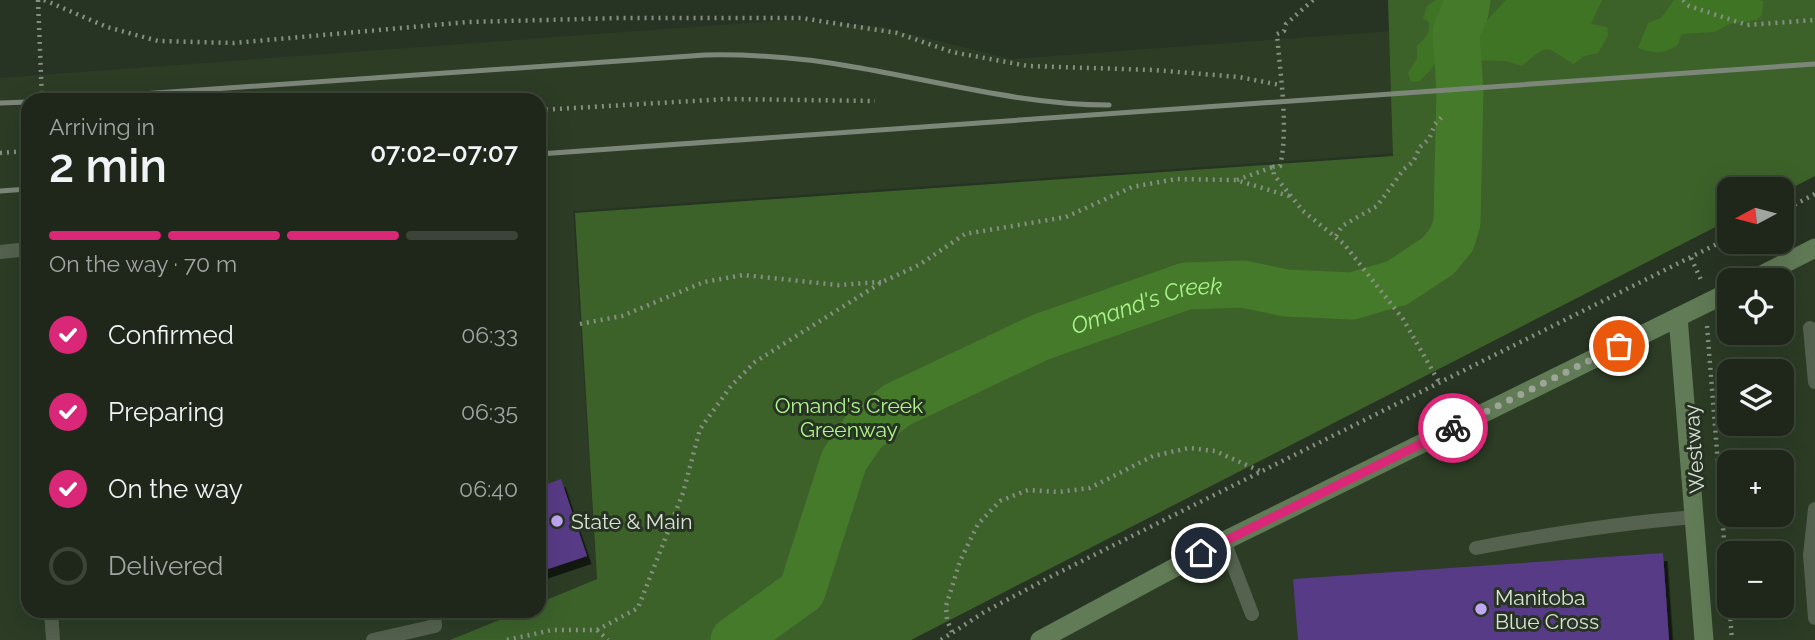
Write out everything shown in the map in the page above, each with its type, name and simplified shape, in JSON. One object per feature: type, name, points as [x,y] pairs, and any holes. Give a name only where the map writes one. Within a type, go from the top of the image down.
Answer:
[{"type":"main road","points":[[1776,268],[1815,248]]},
{"type":"main road","points":[[1040,640],[1224,541],[1717,298]]},
{"type":"main road","name":"Westway","points":[[1678,317],[1704,640]]},
{"type":"lane","points":[[0,252],[21,250]]},
{"type":"lane","points":[[1810,328],[1815,382]]},
{"type":"lane","points":[[1815,509],[1810,555],[1815,618]]},
{"type":"lane","points":[[1476,548],[1633,521],[1695,517]]},
{"type":"lane","points":[[1224,541],[1252,614]]},
{"type":"lane","points":[[51,618],[53,640]]},
{"type":"lane","points":[[373,640],[435,626],[434,618]]},
{"type":"path","points":[[38,0],[42,93]]},
{"type":"path","points":[[44,0],[107,27],[158,41],[234,43],[468,22],[621,18],[801,18],[897,33],[952,51],[1028,66],[1239,76],[1280,85]]},
{"type":"path","points":[[1236,180],[1280,166],[1284,124],[1278,34],[1313,0]]},
{"type":"path","points":[[1682,0],[1689,6],[1747,25],[1815,20]]},
{"type":"path","points":[[546,110],[727,99],[875,101]]},
{"type":"path","points":[[1336,236],[1342,226],[1377,206],[1404,169],[1413,162],[1420,147],[1429,139],[1435,124],[1442,117]]},
{"type":"path","points":[[0,153],[21,152]]},
{"type":"path","points":[[1273,167],[1274,175],[1289,196],[1344,244],[1403,319],[1439,382]]},
{"type":"path","points":[[508,640],[552,630],[597,630],[638,608],[683,493],[700,429],[731,386],[755,362],[882,282],[919,265],[965,234],[1066,217],[1132,187],[1176,179],[1236,180],[1289,196]]},
{"type":"path","points":[[1794,205],[1815,194]]},
{"type":"path","points":[[941,640],[1052,576],[1717,244]]},
{"type":"path","name":"Westway","points":[[1691,258],[1700,278],[1705,304],[1732,640]]},
{"type":"path","points":[[580,324],[622,316],[704,282],[743,275],[838,285],[882,282]]},
{"type":"path","points":[[952,632],[947,620],[946,606],[960,561],[978,524],[1000,501],[1028,490],[1058,492],[1090,488],[1153,456],[1189,447],[1215,451],[1260,471]]},
{"type":"path","points":[[597,630],[608,640]]},
{"type":"shaded area","points":[[788,20],[877,26],[1011,59],[1393,31],[1460,152],[1386,154],[573,211],[597,579],[546,600],[546,93],[21,93],[21,618],[504,618],[450,640],[0,640],[0,78]]},
{"type":"shaded area","points":[[1815,259],[1815,640],[1050,640],[1224,541],[1717,306],[1717,345],[1794,345],[1794,269]]},
{"type":"green space","name":"Omand's Creek Greenway","points":[[1388,0],[1815,0],[1815,176],[1794,187],[1794,177],[1717,177],[1717,226],[911,640],[450,640],[504,618],[546,618],[546,600],[597,579],[575,213],[1393,156]]},
{"type":"green space","points":[[1436,0],[1460,0],[1447,25],[1442,57],[1420,81],[1411,82],[1408,73],[1417,59],[1417,46],[1429,29],[1428,21],[1423,19],[1427,6]]},
{"type":"green space","points":[[1506,0],[1602,0],[1591,24],[1607,27],[1608,36],[1598,53],[1585,56],[1573,64],[1547,49],[1537,53],[1522,66],[1506,61],[1460,60],[1457,51],[1460,32],[1480,28]]},
{"type":"green space","points":[[1674,0],[1759,0],[1763,1],[1762,15],[1756,20],[1730,24],[1714,32],[1681,34],[1678,45],[1668,50],[1654,52],[1638,48],[1648,23],[1661,18]]},
{"type":"building","name":"State & Main","points":[[561,479],[587,556],[546,570],[546,484]]},
{"type":"building","name":"Manitoba Blue Cross","points":[[1663,553],[1669,640],[1298,640],[1293,579]]},
{"type":"waterway","name":"Omand's Creek","points":[[734,640],[802,591],[844,460],[864,431],[897,405],[1041,337],[1186,286],[1243,284],[1286,293],[1352,296],[1397,283],[1438,256],[1452,239],[1457,222],[1460,91],[1456,32],[1467,0]]},
{"type":"railway","points":[[156,93],[724,55],[817,61],[1013,97],[1109,105]]},
{"type":"railway","points":[[546,154],[1815,64]]},
{"type":"railway","points":[[0,103],[21,102]]},
{"type":"railway","points":[[0,191],[21,190]]},
{"type":"way so far","points":[[1453,428],[1619,346]]},
{"type":"place","name":"State & Main","points":[[557,521]]},
{"type":"place","name":"Manitoba Blue Cross","points":[[1481,609]]},
{"type":"route","points":[[1201,553],[1453,428]]}]
